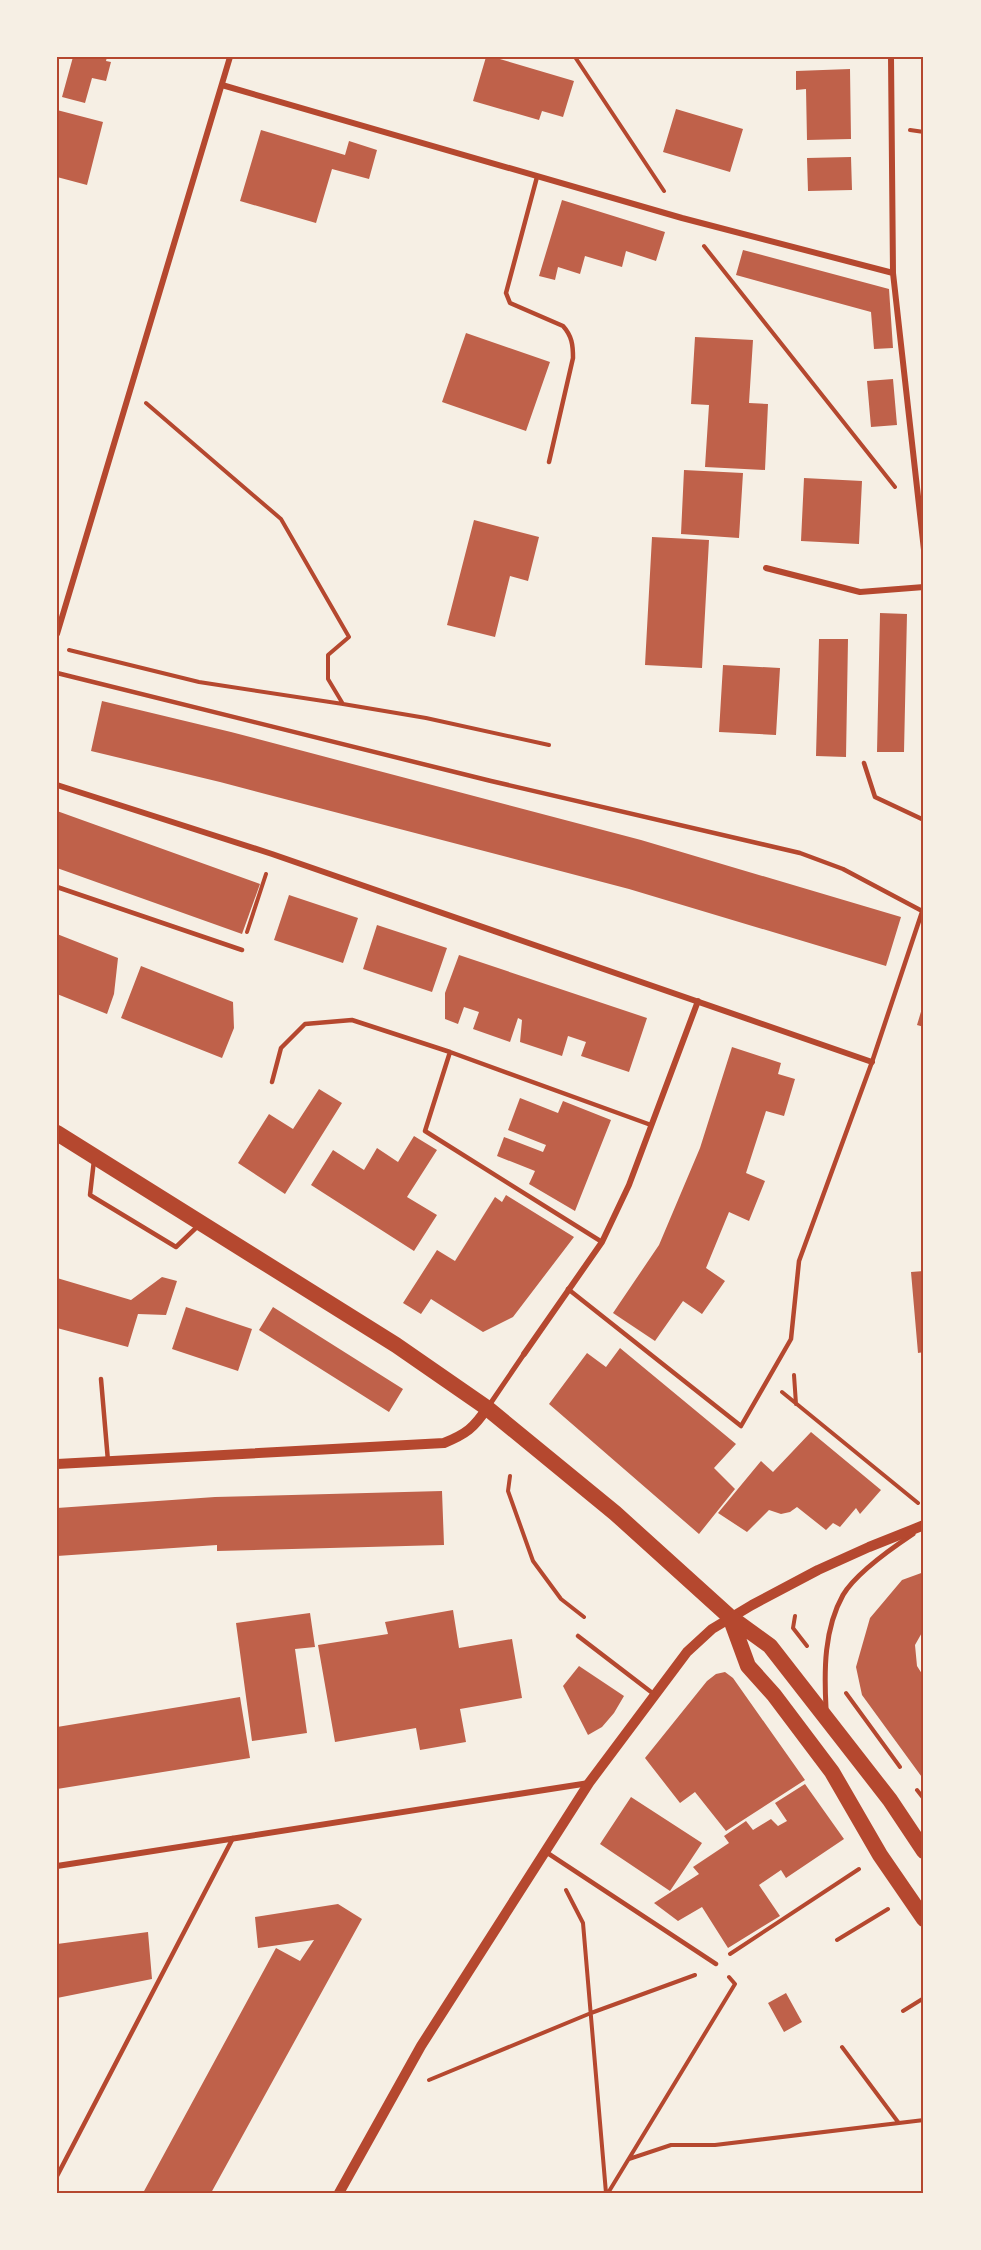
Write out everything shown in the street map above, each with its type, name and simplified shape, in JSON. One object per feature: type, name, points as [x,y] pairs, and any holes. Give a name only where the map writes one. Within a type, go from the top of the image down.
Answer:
[{"type":"highway","points":[[57,1133],[396,1345],[487,1408],[615,1513],[730,1617],[770,1646],[890,1800],[924,1851]]},
{"type":"highway","points":[[730,1617],[748,1666],[774,1695],[832,1772],[880,1855],[924,1919]]},
{"type":"street","points":[[57,634],[230,57]]},
{"type":"street","points":[[891,57],[893,273],[924,550]]},
{"type":"street","points":[[222,86],[682,218],[893,273]]},
{"type":"street","points":[[766,568],[860,592],[924,587]]},
{"type":"street","points":[[57,786],[273,854],[872,1062]]},
{"type":"street","points":[[57,1464],[444,1443],[463,1435],[475,1426],[602,1242],[629,1185],[698,1001]]},
{"type":"street","points":[[339,2193],[421,2046],[589,1783],[687,1652],[707,1632],[730,1617],[828,1566],[924,1526]]},
{"type":"street","points":[[826,1719],[825,1668],[830,1626],[844,1593],[878,1559],[924,1526]]},
{"type":"street","points":[[57,1866],[589,1783]]},
{"type":"lane","points":[[537,177],[506,293],[510,303],[563,326],[569,332],[573,344],[573,358],[549,462]]},
{"type":"lane","points":[[57,673],[491,781],[800,853],[843,869],[923,912],[872,1062],[799,1261],[791,1339],[741,1426],[568,1289]]},
{"type":"lane","points":[[864,763],[875,797],[924,819]]},
{"type":"lane","points":[[57,887],[242,950]]},
{"type":"lane","points":[[272,1082],[281,1048],[305,1024],[352,1020],[450,1052],[651,1125]]},
{"type":"lane","points":[[450,1052],[424,1131],[602,1242]]},
{"type":"lane","points":[[94,1156],[90,1195],[176,1247],[201,1223]]},
{"type":"lane","points":[[101,1379],[108,1461]]},
{"type":"lane","points":[[578,1636],[655,1695]]},
{"type":"lane","points":[[57,2176],[233,1838]]},
{"type":"lane","points":[[546,1852],[716,1964]]},
{"type":"path","points":[[575,57],[682,218],[921,519]]},
{"type":"path","points":[[131,392],[159,412],[281,519],[349,638],[328,655],[328,679],[343,704]]},
{"type":"path","points":[[68,650],[199,682],[426,718],[549,745]]},
{"type":"path","points":[[242,950],[273,854]]},
{"type":"path","points":[[767,1380],[924,1507]]},
{"type":"path","points":[[510,1476],[508,1491],[533,1561],[561,1599],[587,1619]]},
{"type":"path","points":[[795,1616],[793,1628],[903,1771]]},
{"type":"path","points":[[917,1790],[924,1799]]},
{"type":"path","points":[[546,1852],[583,1923],[607,2193]]},
{"type":"path","points":[[395,2094],[591,2013],[705,1971],[880,1855]]},
{"type":"path","points":[[837,1940],[909,1897]]},
{"type":"path","points":[[607,2193],[735,1984],[716,1964]]},
{"type":"path","points":[[903,2010],[924,1998]]},
{"type":"path","points":[[842,2047],[898,2122]]},
{"type":"path","points":[[629,2159],[671,2145],[715,2145],[924,2120]]},
{"type":"building","points":[[73,57],[107,57],[106,61],[111,62],[106,81],[92,78],[85,103],[62,97]]},
{"type":"building","points":[[486,57],[493,57],[574,81],[563,117],[542,111],[539,120],[473,101]]},
{"type":"building","points":[[850,69],[851,139],[807,140],[806,89],[796,90],[796,71]]},
{"type":"building","points":[[676,109],[743,129],[730,172],[663,152]]},
{"type":"building","points":[[57,110],[103,122],[87,185],[57,177]]},
{"type":"building","points":[[261,130],[345,155],[349,141],[377,150],[369,179],[332,169],[316,223],[240,201]]},
{"type":"building","points":[[851,157],[852,190],[808,191],[807,158]]},
{"type":"building","points":[[562,200],[665,232],[656,261],[626,251],[622,267],[585,256],[580,274],[558,267],[555,280],[539,276]]},
{"type":"building","points":[[743,250],[889,289],[893,348],[874,349],[871,312],[736,275]]},
{"type":"building","points":[[466,333],[550,362],[526,431],[442,402]]},
{"type":"building","points":[[695,337],[753,340],[749,403],[768,404],[765,470],[705,467],[709,405],[691,404]]},
{"type":"building","points":[[893,379],[897,425],[871,427],[867,381]]},
{"type":"building","points":[[684,470],[743,473],[739,538],[681,534]]},
{"type":"building","points":[[804,478],[862,481],[859,544],[801,541]]},
{"type":"building","points":[[474,520],[539,537],[528,581],[510,576],[495,637],[447,625]]},
{"type":"building","points":[[652,537],[709,540],[702,668],[645,665]]},
{"type":"building","points":[[880,613],[907,614],[904,752],[877,752]]},
{"type":"building","points":[[819,639],[848,639],[846,757],[816,756]]},
{"type":"building","points":[[723,665],[780,668],[776,735],[719,732]]},
{"type":"building","points":[[102,701],[231,732],[641,840],[901,917],[886,966],[629,889],[220,782],[91,751]]},
{"type":"building","points":[[57,811],[260,884],[242,934],[57,868]]},
{"type":"building","points":[[289,895],[358,918],[343,963],[274,940]]},
{"type":"building","points":[[377,925],[447,948],[432,992],[363,969]]},
{"type":"building","points":[[57,934],[118,958],[114,994],[107,1014],[57,994]]},
{"type":"building","points":[[459,955],[647,1018],[629,1072],[581,1056],[586,1042],[568,1036],[562,1056],[520,1042],[522,1020],[518,1018],[510,1042],[473,1029],[479,1012],[464,1007],[458,1024],[445,1019],[445,993]]},
{"type":"building","points":[[141,966],[233,1002],[234,1028],[222,1058],[121,1018]]},
{"type":"building","points":[[924,1005],[924,1027],[917,1025]]},
{"type":"building","points":[[732,1047],[781,1063],[778,1074],[795,1079],[784,1116],[766,1111],[746,1173],[765,1181],[749,1221],[729,1212],[706,1268],[725,1281],[702,1314],[683,1301],[655,1341],[613,1313],[659,1245],[700,1148]]},
{"type":"building","points":[[319,1089],[342,1103],[285,1194],[238,1163],[269,1114],[293,1129]]},
{"type":"building","points":[[520,1098],[558,1113],[563,1101],[611,1120],[575,1211],[529,1184],[535,1171],[497,1156],[504,1137],[543,1152],[546,1145],[508,1130]]},
{"type":"building","points":[[414,1136],[437,1150],[407,1197],[437,1215],[414,1251],[311,1185],[333,1150],[364,1170],[377,1148],[398,1162]]},
{"type":"building","points":[[506,1195],[574,1237],[513,1317],[483,1332],[431,1299],[421,1314],[403,1303],[437,1250],[455,1261],[495,1197],[502,1202]]},
{"type":"building","points":[[924,1271],[924,1352],[918,1353],[911,1272]]},
{"type":"building","points":[[162,1277],[177,1281],[166,1315],[138,1314],[128,1347],[57,1328],[57,1278],[131,1300]]},
{"type":"building","points":[[186,1307],[252,1329],[238,1371],[172,1349]]},
{"type":"building","points":[[273,1307],[403,1389],[389,1412],[259,1330]]},
{"type":"building","points":[[620,1348],[736,1444],[714,1468],[735,1489],[699,1534],[549,1404],[587,1353],[606,1367]]},
{"type":"building","points":[[811,1432],[881,1490],[860,1514],[856,1508],[840,1527],[833,1523],[826,1530],[797,1507],[781,1514],[769,1510],[747,1532],[718,1513],[761,1461],[773,1472]]},
{"type":"building","points":[[442,1491],[444,1545],[217,1551],[217,1545],[57,1556],[57,1508],[215,1497]]},
{"type":"building","points":[[924,1572],[924,1629],[915,1645],[917,1666],[924,1677],[924,1780],[862,1695],[856,1667],[870,1618],[902,1580]]},
{"type":"building","points":[[453,1610],[459,1648],[512,1639],[522,1698],[460,1709],[466,1742],[420,1750],[416,1728],[335,1742],[318,1645],[388,1634],[385,1622]]},
{"type":"building","points":[[310,1613],[315,1647],[295,1649],[307,1733],[252,1741],[236,1623]]},
{"type":"building","points":[[579,1666],[624,1696],[602,1727],[588,1735],[563,1686]]},
{"type":"building","points":[[725,1672],[733,1678],[805,1780],[726,1831],[695,1792],[680,1803],[645,1758],[707,1681],[716,1674]]},
{"type":"building","points":[[240,1697],[250,1758],[57,1789],[57,1727]]},
{"type":"building","points":[[805,1784],[844,1839],[786,1878],[781,1870],[759,1885],[780,1916],[728,1948],[702,1907],[678,1921],[654,1903],[699,1874],[693,1867],[729,1843],[724,1836],[746,1821],[753,1830],[771,1819],[778,1826],[787,1821],[775,1803]]},
{"type":"building","points":[[631,1797],[702,1843],[670,1891],[600,1844]]},
{"type":"building","points":[[338,1904],[362,1919],[211,2193],[143,2193],[276,1948],[300,1961],[314,1940],[258,1948],[255,1917]]},
{"type":"building","points":[[148,1932],[152,1979],[57,1998],[57,1944]]},
{"type":"building","points":[[786,1993],[802,2022],[784,2032],[768,2003]]}]
